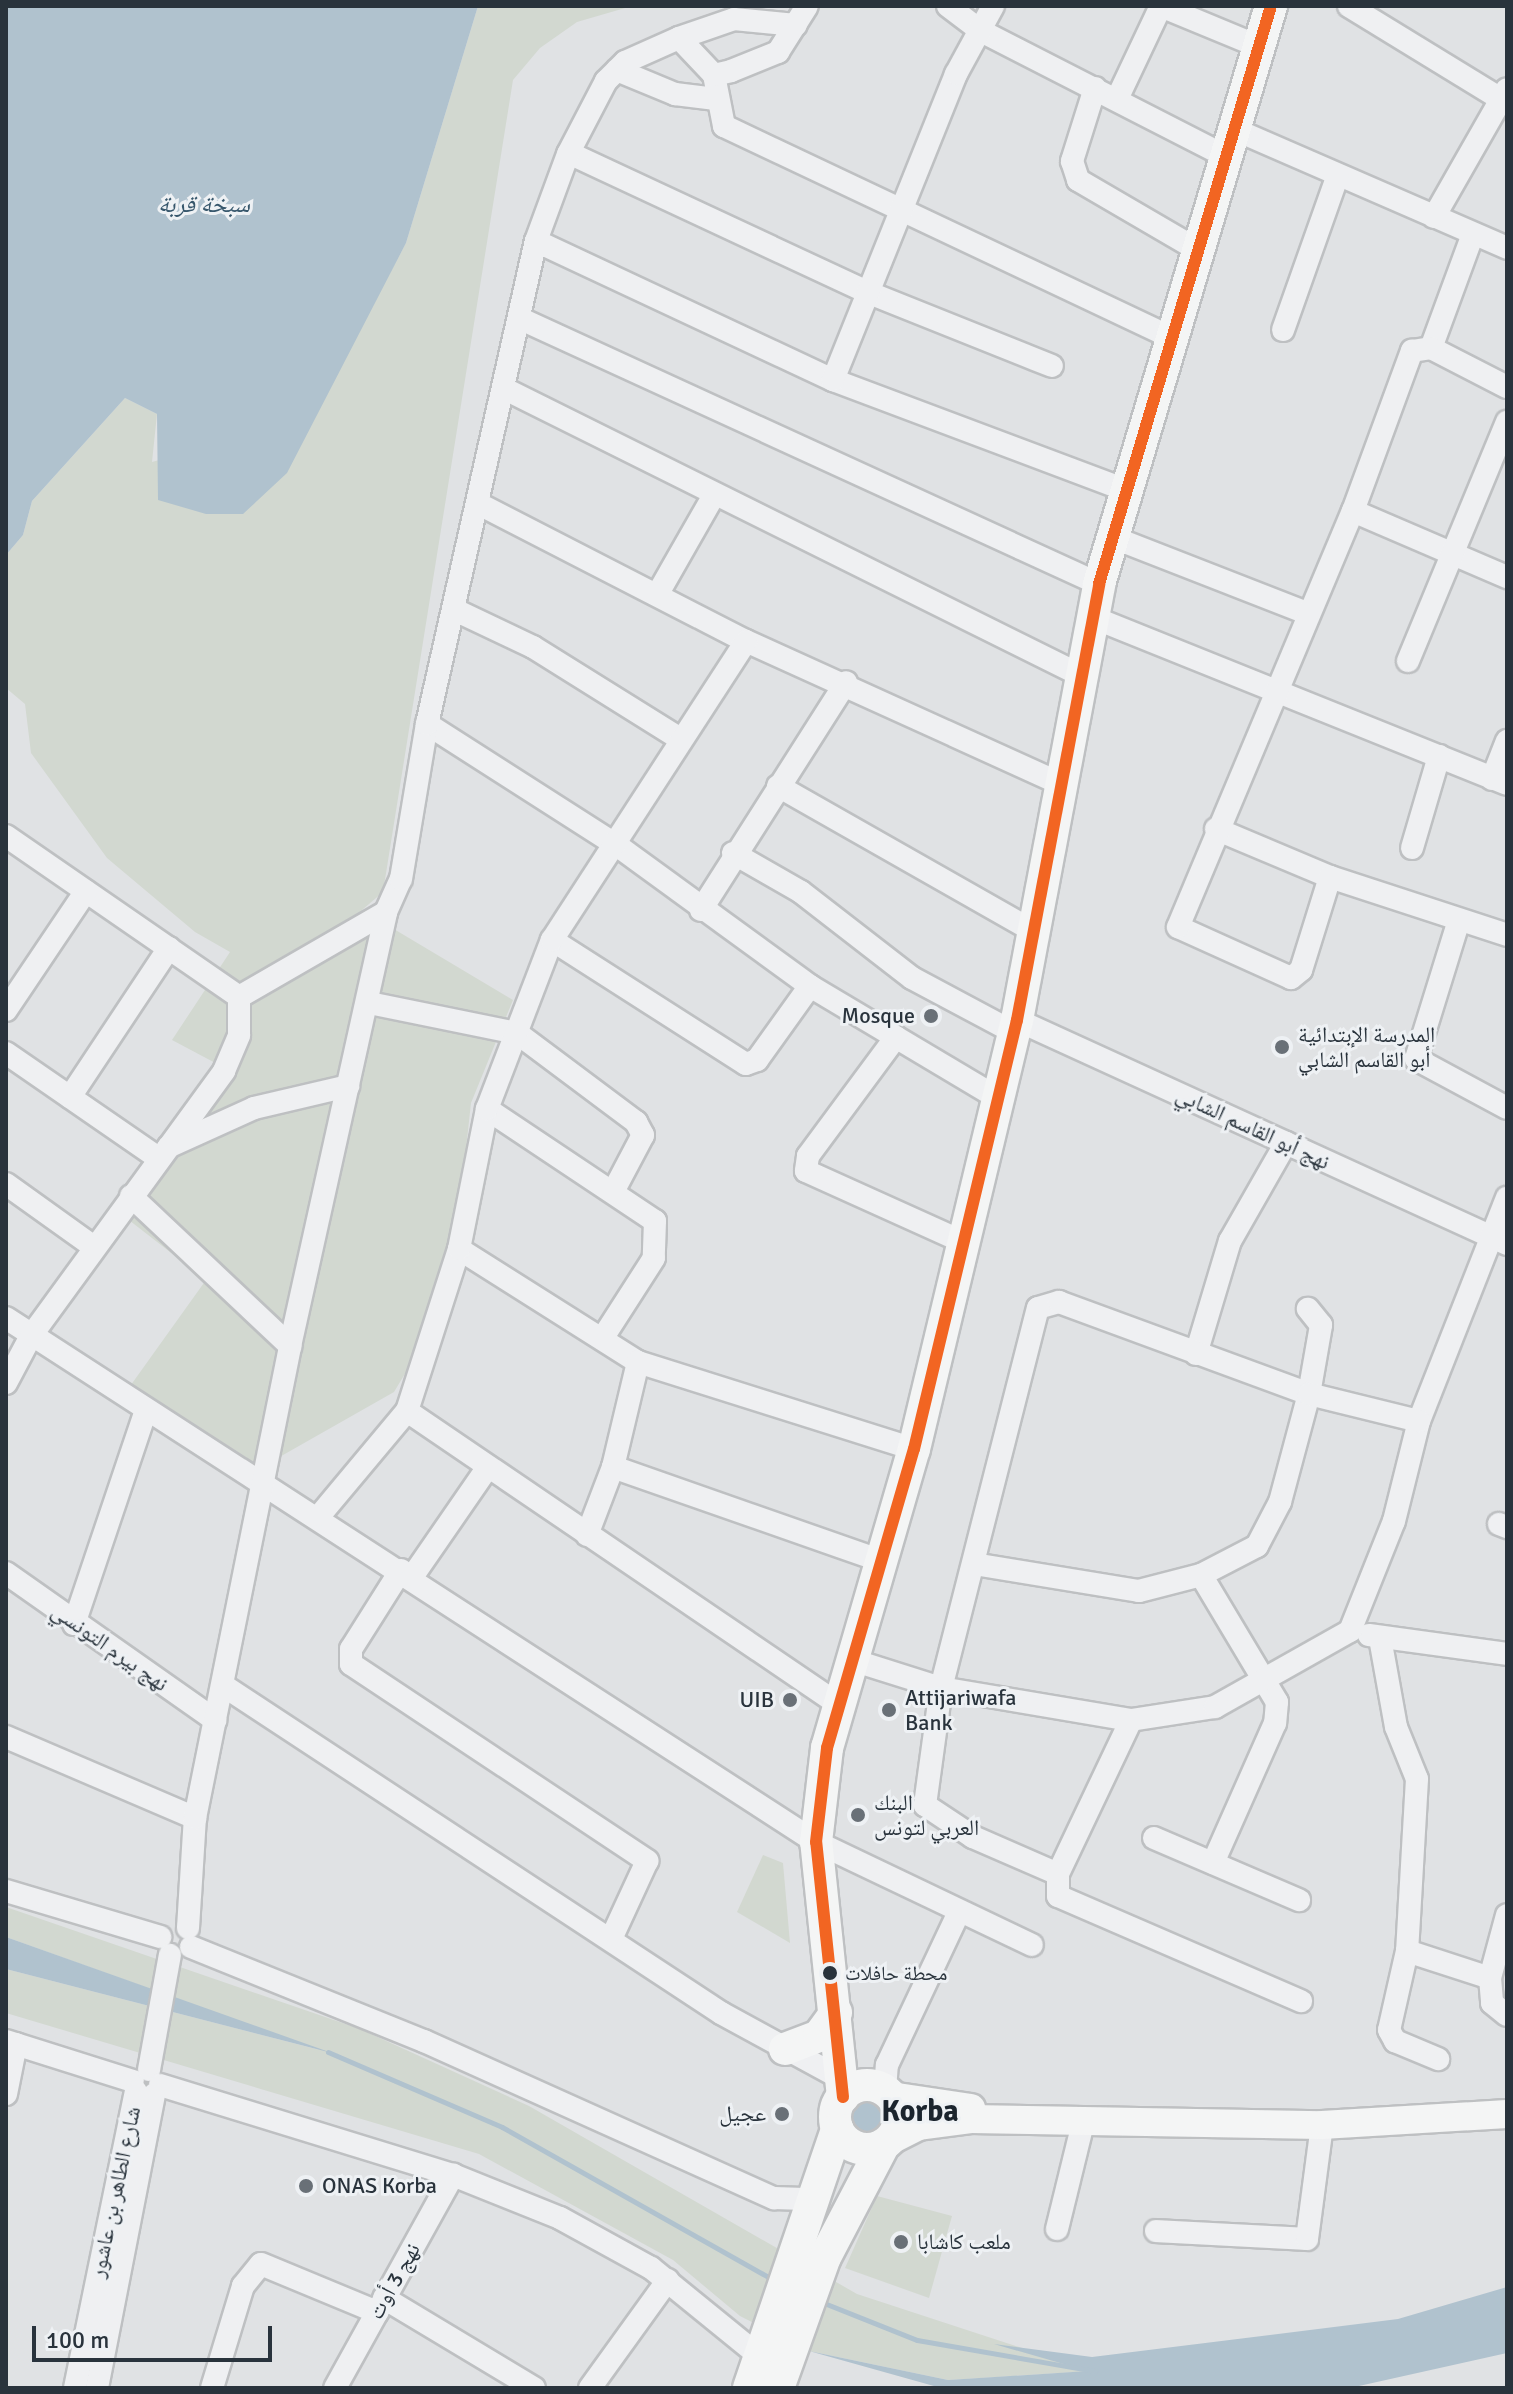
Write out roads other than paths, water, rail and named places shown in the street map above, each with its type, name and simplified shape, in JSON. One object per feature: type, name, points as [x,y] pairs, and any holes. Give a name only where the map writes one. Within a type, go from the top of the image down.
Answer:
[{"type":"highway","points":[[771,2371],[798,2236],[837,2129],[841,2088],[837,2023],[816,1842],[838,1704],[914,1449],[1015,1026],[1035,932],[1078,674],[1099,584],[1196,249],[1232,144],[1271,6]]},
{"type":"highway","points":[[785,2049],[819,2036],[837,2023]]},
{"type":"highway","points":[[771,2371],[825,2257],[899,2120],[884,2092],[837,2023]]},
{"type":"highway","points":[[841,2088],[884,2092]]},
{"type":"highway","points":[[837,2129],[854,2146],[885,2143]]},
{"type":"main road","points":[[884,2092],[957,2107],[1213,2113],[1507,2104]]},
{"type":"main road","points":[[885,2143],[919,2126],[971,2119],[1322,2125],[1507,2114]]},
{"type":"street","points":[[948,6],[981,31],[1117,99],[1232,144],[1338,175],[1507,248]]},
{"type":"street","points":[[833,380],[900,210],[993,6]]},
{"type":"street","points":[[1117,99],[1161,6],[1260,47]]},
{"type":"street","points":[[1349,6],[1505,97],[1434,217]]},
{"type":"street","points":[[147,2080],[175,1942],[195,1818],[290,1346],[369,1003],[386,912],[401,879],[427,724],[521,319],[536,241],[569,153],[617,70],[679,38],[734,19],[801,16]]},
{"type":"street","points":[[714,75],[778,52],[801,16]]},
{"type":"street","points":[[679,38],[714,75],[714,99],[724,126],[1171,337]]},
{"type":"street","points":[[617,70],[675,94],[714,99]]},
{"type":"street","points":[[1095,88],[1072,161],[1078,180],[1196,249]]},
{"type":"street","points":[[569,153],[867,292],[1052,366]]},
{"type":"street","points":[[1283,330],[1338,175]]},
{"type":"street","points":[[1431,348],[1473,234]]},
{"type":"street","points":[[536,241],[833,380],[1126,490]]},
{"type":"street","points":[[521,319],[1099,584]]},
{"type":"street","points":[[1330,877],[1301,970],[1281,977],[1178,927],[1274,690],[1353,511],[1407,360],[1416,347],[1431,348],[1507,387]]},
{"type":"street","points":[[505,389],[713,497],[1078,674]]},
{"type":"street","points":[[1408,661],[1456,556],[1507,422]]},
{"type":"street","points":[[657,595],[713,497]]},
{"type":"street","points":[[479,504],[746,641],[846,682],[1059,783]]},
{"type":"street","points":[[1353,511],[1507,577]]},
{"type":"street","points":[[1112,537],[1307,613]]},
{"type":"street","points":[[455,610],[533,647],[680,739]]},
{"type":"street","points":[[1092,617],[1500,781],[1507,741]]},
{"type":"street","points":[[320,1515],[407,1411],[459,1249],[487,1109],[552,940],[618,846],[680,739],[746,641]]},
{"type":"street","points":[[701,910],[733,853],[846,682]]},
{"type":"street","points":[[427,724],[618,846],[701,910],[810,986],[998,1098]]},
{"type":"street","points":[[1412,848],[1439,756]]},
{"type":"street","points":[[778,786],[1035,932]]},
{"type":"street","points":[[1216,829],[1330,877],[1507,935]]},
{"type":"street","points":[[6,837],[239,997]]},
{"type":"street","name":"نهج أبو القاسم الشابي","points":[[733,853],[813,901],[912,978],[1498,1240]]},
{"type":"street","points":[[6,1010],[86,891]]},
{"type":"street","points":[[239,997],[386,912]]},
{"type":"street","points":[[1459,920],[1416,1059],[1507,1108]]},
{"type":"street","points":[[552,940],[746,1064],[757,1060],[810,986]]},
{"type":"street","points":[[70,1097],[169,948]]},
{"type":"street","points":[[6,1383],[31,1336],[234,1052],[239,997]]},
{"type":"street","points":[[369,1003],[517,1033],[642,1129],[613,1192]]},
{"type":"street","points":[[896,1037],[808,1156],[806,1171],[963,1242]]},
{"type":"street","points":[[6,1053],[70,1097],[160,1152]]},
{"type":"street","points":[[160,1152],[254,1108],[348,1086]]},
{"type":"street","points":[[487,1109],[655,1221],[660,1245],[602,1339]]},
{"type":"street","points":[[1196,1354],[1230,1241],[1286,1143]]},
{"type":"street","points":[[6,1184],[94,1247]]},
{"type":"street","points":[[131,1196],[290,1346]]},
{"type":"street","points":[[849,1659],[941,1688],[1131,1720],[1215,1707],[1268,1680],[1350,1631],[1376,1576],[1419,1421],[1498,1240],[1507,1198]]},
{"type":"street","points":[[459,1249],[638,1362],[914,1449]]},
{"type":"street","points":[[1058,1874],[973,1837],[925,1805],[941,1688],[1038,1308],[1059,1302],[1309,1394],[1419,1421]]},
{"type":"street","points":[[974,1564],[1139,1591],[1201,1575],[1257,1546],[1269,1528],[1309,1394],[1321,1325],[1308,1309]]},
{"type":"street","points":[[6,1318],[261,1488],[320,1515],[816,1842],[958,1914],[1032,1945]]},
{"type":"street","points":[[587,1535],[613,1467],[638,1362]]},
{"type":"street","points":[[407,1411],[838,1704]]},
{"type":"street","points":[[74,1624],[145,1413]]},
{"type":"street","points":[[488,1467],[351,1649],[351,1664],[647,1861],[611,1939]]},
{"type":"street","points":[[613,1467],[882,1561]]},
{"type":"street","name":"نهج بيرم التونسي","points":[[6,1573],[74,1624],[215,1720]]},
{"type":"street","points":[[1201,1575],[1268,1680],[1275,1723],[1213,1863]]},
{"type":"street","points":[[1350,1631],[1380,1638],[1507,1654]]},
{"type":"street","points":[[1380,1638],[1396,1727],[1417,1779],[1407,1951],[1390,2035],[1438,2059]]},
{"type":"street","points":[[224,1686],[841,2088]]},
{"type":"street","points":[[1131,1720],[1058,1874],[1058,1896],[1301,2001]]},
{"type":"street","points":[[6,1737],[195,1818]]},
{"type":"street","points":[[1154,1838],[1299,1900]]},
{"type":"street","points":[[6,1891],[175,1942],[424,2041],[774,2198],[812,2199]]},
{"type":"street","points":[[884,2092],[887,2065],[958,1914]]},
{"type":"street","points":[[1507,1915],[1490,1978],[1492,2003],[1507,2015]]},
{"type":"street","points":[[1407,1951],[1490,1978]]},
{"type":"street","points":[[6,2094],[11,2043],[147,2080],[453,2175],[560,2218],[668,2280],[771,2371]]},
{"type":"street","name":"شارع الطاهر بن عاشور","points":[[75,2388],[147,2080]]},
{"type":"street","name":"شارع الطاهر بن عاشور","points":[[97,2388],[147,2080]]},
{"type":"street","points":[[1057,2229],[1083,2123]]},
{"type":"street","points":[[1156,2231],[1307,2239],[1322,2125]]},
{"type":"street","name":"نهج 3 أوت","points":[[344,2385],[381,2305],[453,2175]]},
{"type":"street","points":[[774,2198],[798,2236]]},
{"type":"street","points":[[212,2388],[243,2286],[261,2264],[381,2305],[534,2388]]},
{"type":"street","points":[[590,2388],[668,2280]]},
{"type":"water","name":"سبخة قربة","points":[[6,6],[478,6],[406,243],[287,473],[243,514],[206,514],[158,500],[157,414],[125,398],[32,501],[23,535],[6,555]]},
{"type":"water","points":[[6,1937],[332,2053],[6,1969]]},
{"type":"water","points":[[867,2095],[884,2102],[891,2119],[884,2136],[867,2143],[850,2136],[843,2119],[850,2102]]},
{"type":"water","points":[[1507,2287],[1507,2353],[1350,2388],[941,2388],[809,2351],[948,2380],[1088,2371],[994,2344],[1092,2357],[1398,2319]]},
{"type":"waterway","points":[[328,2052],[502,2127],[774,2280]]},
{"type":"waterway","points":[[819,2301],[917,2340],[1095,2371]]},
{"type":"place","name":"Mosque","points":[[931,1016]]},
{"type":"place","name":"المدرسة الإبتدائية أبو القاسم الشابي","points":[[1282,1047]]},
{"type":"place","name":"UIB","points":[[790,1700]]},
{"type":"place","name":"Attijariwafa Bank","points":[[889,1710]]},
{"type":"place","name":"البنك العربي لتونس","points":[[858,1815]]},
{"type":"place","name":"محطة حافلات","points":[[830,1973]]},
{"type":"place","name":"عجيل","points":[[782,2114]]},
{"type":"place","name":"ONAS Korba","points":[[306,2186]]},
{"type":"place","name":"ملعب كاشابا","points":[[901,2242]]},
{"type":"district","name":"Korba","points":[[920,2112]]}]
